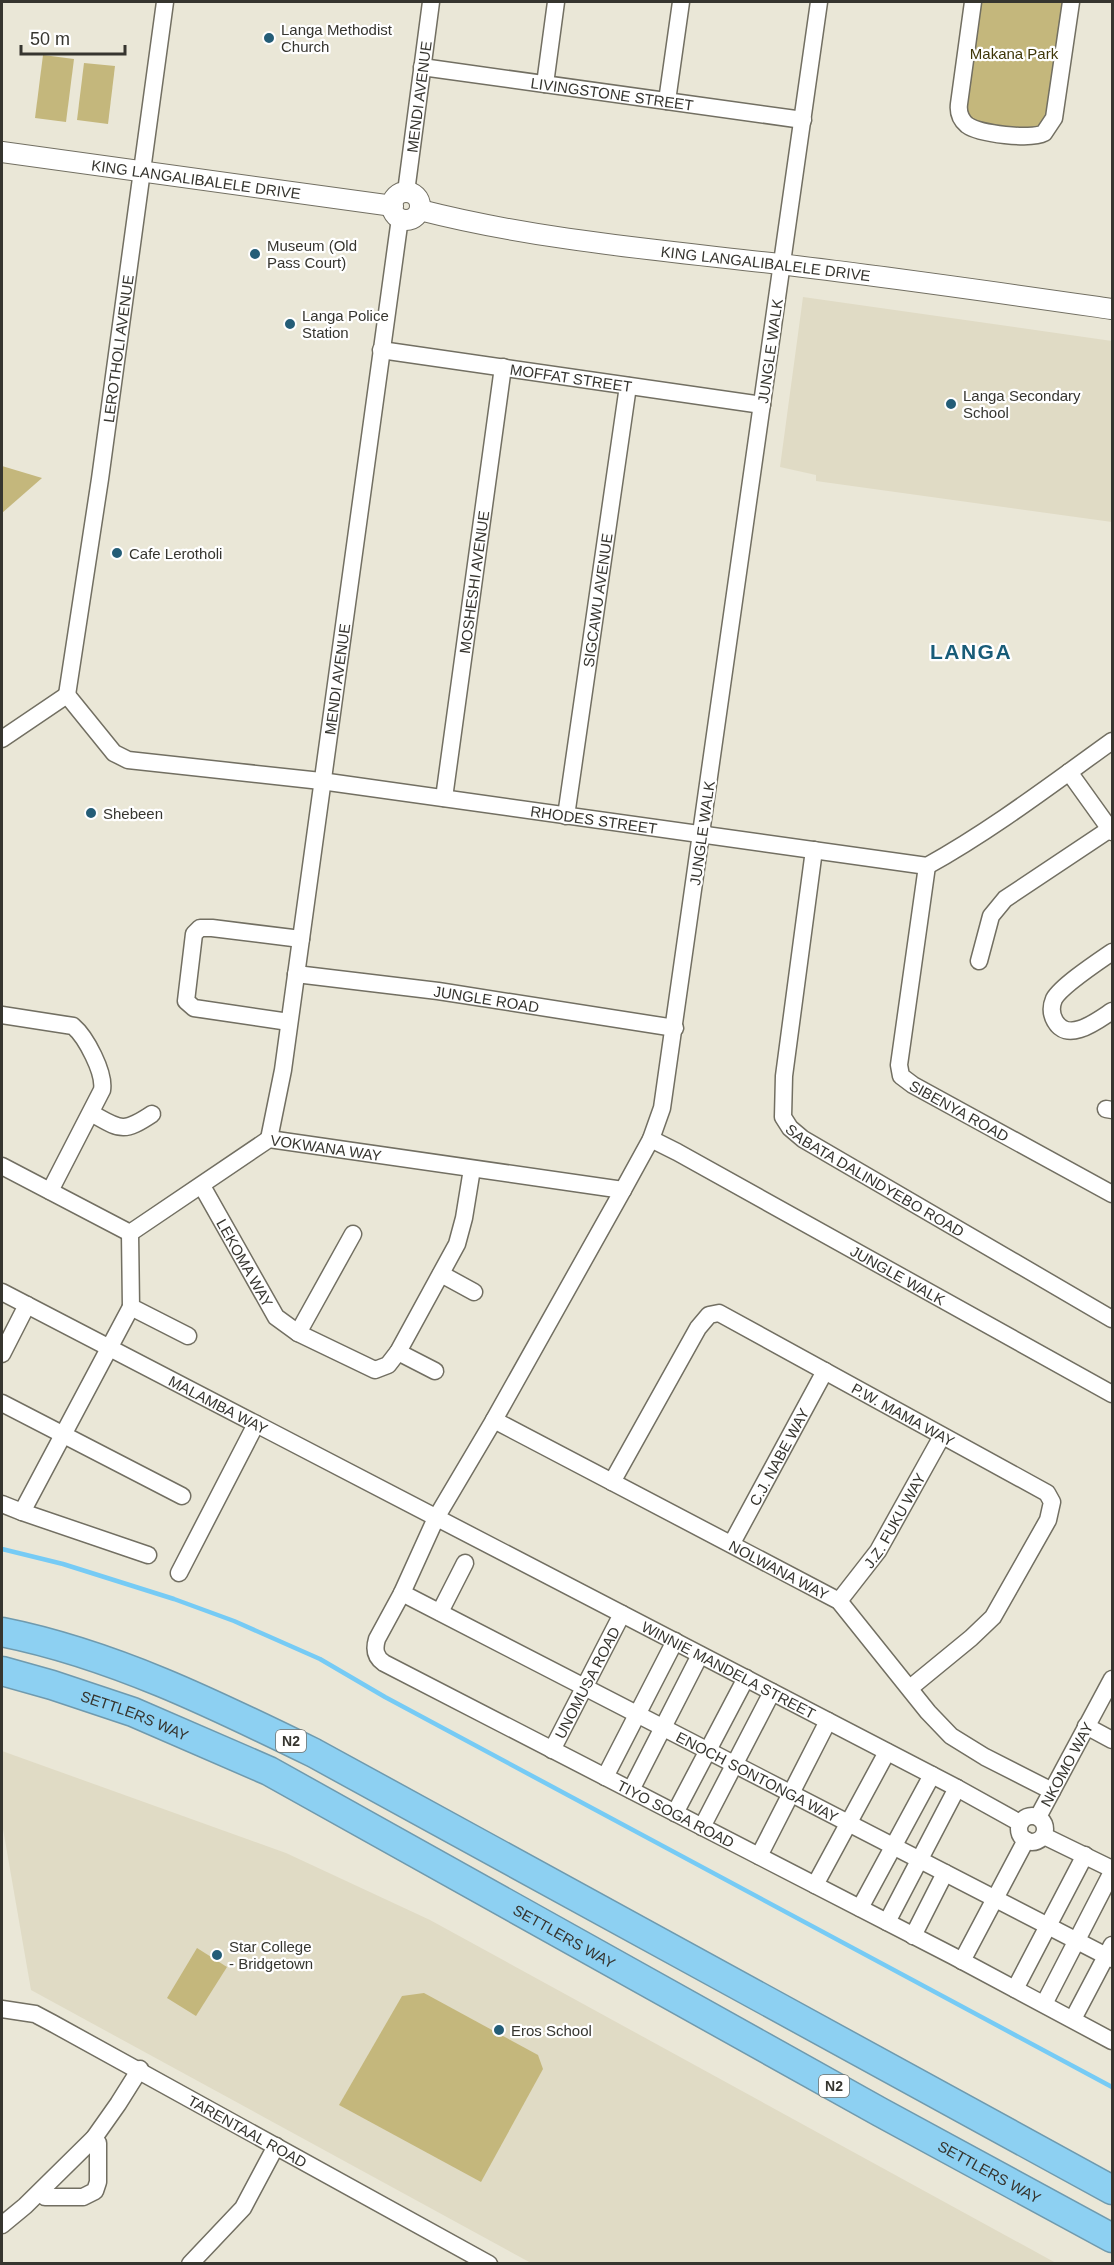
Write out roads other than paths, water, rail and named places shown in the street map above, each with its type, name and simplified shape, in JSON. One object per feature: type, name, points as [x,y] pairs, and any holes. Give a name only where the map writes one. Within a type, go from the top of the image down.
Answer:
[{"type":"highway","name":"N2","points":[[2,1632],[39,1641],[163,1682],[225,1709],[314,1753],[1113,2190]]},
{"type":"highway","name":"SETTLERS WAY","points":[[2,1671],[133,1712],[269,1771],[880,2112],[1113,2238]]},
{"type":"street","name":"LEROTHOLI AVENUE","points":[[67,695],[165,2]]},
{"type":"street","name":"MENDI AVENUE","points":[[269,1139],[301,939],[400,205],[431,2]]},
{"type":"street","points":[[544,84],[556,2]]},
{"type":"street","points":[[668,101],[681,2]]},
{"type":"street","name":"JUNGLE WALK","points":[[819,2],[675,1028],[662,1108],[651,1139],[1113,1394]]},
{"type":"street","points":[[973,2],[959,114],[964,122],[973,128],[1029,137],[1044,133],[1054,118],[1071,2]]},
{"type":"street","name":"LIVINGSTONE STREET","points":[[422,67],[803,120]]},
{"type":"street","name":"KING LANGALIBALELE DRIVE","points":[[2,152],[400,205],[417,197],[420,210],[504,228],[678,254],[782,265],[1113,309]]},
{"type":"street","name":"MOFFAT STREET","points":[[381,350],[762,405]]},
{"type":"street","name":"MOSHESHI AVENUE","points":[[444,798],[503,367]]},
{"type":"street","name":"SIGCAWU AVENUE","points":[[566,816],[628,386]]},
{"type":"street","points":[[2,739],[67,695]]},
{"type":"street","name":"RHODES STREET","points":[[67,695],[114,753],[128,760],[321,781],[927,866]]},
{"type":"street","points":[[927,866],[1014,812],[1113,741]]},
{"type":"street","points":[[979,961],[991,916],[1005,899],[1111,831],[1069,772]]},
{"type":"street","name":"SABATA DALINDYEBO ROAD","points":[[814,850],[784,1076],[783,1117],[790,1128],[803,1139],[1113,1319]]},
{"type":"street","name":"SIBENYA ROAD","points":[[927,866],[899,1065],[901,1076],[1113,1194]]},
{"type":"street","points":[[289,1022],[194,1008],[186,1001],[186,988],[194,934],[200,928],[301,939]]},
{"type":"street","points":[[1113,952],[1060,991],[1052,1006],[1052,1013],[1057,1024],[1065,1029],[1078,1030],[1113,1011]]},
{"type":"street","name":"JUNGLE ROAD","points":[[296,974],[438,992],[675,1028]]},
{"type":"street","points":[[2,1015],[66,1024],[78,1030],[102,1076],[102,1090],[50,1191]]},
{"type":"street","points":[[91,1113],[122,1128],[131,1127],[152,1114]]},
{"type":"street","name":"VOKWANA WAY","points":[[130,1233],[269,1139],[623,1190]]},
{"type":"street","points":[[436,1518],[494,1420],[651,1139]]},
{"type":"street","points":[[2,1166],[130,1233],[131,1306],[22,1512]]},
{"type":"street","name":"LEKOMA WAY","points":[[202,1186],[271,1310],[282,1323],[375,1370],[388,1365],[398,1352],[441,1274],[460,1234],[472,1169]]},
{"type":"street","points":[[298,1333],[353,1234]]},
{"type":"street","points":[[441,1274],[474,1292]]},
{"type":"street","name":"MALAMBA WAY","points":[[2,1292],[436,1518]]},
{"type":"street","points":[[2,1354],[27,1305]]},
{"type":"street","points":[[131,1306],[188,1336]]},
{"type":"street","name":"P.W. MAMA WAY","points":[[612,1482],[698,1328],[709,1315],[714,1313],[724,1315],[1043,1491],[1050,1498],[1052,1507],[1048,1520],[993,1617],[972,1638],[910,1688]]},
{"type":"street","points":[[398,1352],[435,1371]]},
{"type":"street","name":"C.J. NABE WAY","points":[[732,1543],[825,1371]]},
{"type":"street","points":[[2,1403],[182,1496]]},
{"type":"street","name":"NOLWANA WAY","points":[[494,1420],[839,1601],[928,1712],[951,1736],[1052,1791]]},
{"type":"street","points":[[179,1573],[256,1424]]},
{"type":"street","name":"J.Z. FUKU WAY","points":[[839,1601],[878,1551],[942,1436]]},
{"type":"street","points":[[2,1504],[148,1555]]},
{"type":"street","name":"TIYO SOGA ROAD","points":[[436,1518],[375,1647],[379,1660],[1113,2041]]},
{"type":"street","name":"WINNIE MANDELA STREET","points":[[436,1518],[957,1788],[1020,1823]]},
{"type":"street","points":[[440,1612],[465,1563]]},
{"type":"street","name":"ENOCH SONTONGA WAY","points":[[402,1593],[1047,1926],[1111,1954]]},
{"type":"street","name":"UNOMUSA ROAD","points":[[552,1750],[622,1614]]},
{"type":"street","points":[[605,1777],[675,1641]]},
{"type":"street","points":[[631,1790],[700,1655]]},
{"type":"street","points":[[675,1813],[746,1678]]},
{"type":"street","name":"NKOMO WAY","points":[[1038,1817],[1113,1679]]},
{"type":"street","points":[[702,1827],[772,1692]]},
{"type":"street","points":[[759,1856],[828,1721]]},
{"type":"street","points":[[1086,1726],[1113,1740]]},
{"type":"street","points":[[815,1885],[887,1752]]},
{"type":"street","points":[[860,1908],[932,1775]]},
{"type":"street","points":[[887,1922],[957,1788]]},
{"type":"street","points":[[1030,1816],[1038,1817],[1046,1827],[1044,1836],[1036,1842],[1026,1840],[1019,1832],[1020,1823],[1030,1816]]},
{"type":"street","points":[[1044,1836],[1113,1870],[1044,2004]]},
{"type":"street","points":[[962,1961],[1026,1840]]},
{"type":"street","points":[[1015,1989],[1085,1855]]},
{"type":"street","points":[[913,1936],[945,1873]]},
{"type":"street","points":[[1073,2019],[1111,1954]]},
{"type":"street","name":"TARENTAAL ROAD","points":[[2,2009],[35,2014],[140,2069],[489,2264]]},
{"type":"street","points":[[2,2225],[40,2192],[94,2138],[140,2069]]},
{"type":"street","points":[[40,2192],[45,2197],[82,2197],[95,2191],[98,2182],[98,2143],[94,2138]]},
{"type":"street","points":[[190,2264],[243,2208],[276,2146]]},
{"type":"waterway","points":[[2,1549],[63,1564],[174,1599],[234,1621],[320,1659],[385,1697],[1112,2087]]},
{"type":"place","name":"Langa Methodist Church","points":[[269,38]]},
{"type":"place","name":"Museum (Old Pass Court)","points":[[255,254]]},
{"type":"place","name":"Langa Police Station","points":[[290,324]]},
{"type":"place","name":"Langa Secondary School","points":[[951,404]]},
{"type":"place","name":"Cafe Lerotholi","points":[[117,553]]},
{"type":"place","name":"Shebeen","points":[[91,813]]},
{"type":"place","name":"Star College - Bridgetown","points":[[217,1955]]},
{"type":"place","name":"Eros School","points":[[499,2030]]},
{"type":"district","name":"LANGA","points":[[971,651]]},
{"type":"park label","name":"Makana Park","points":[[1014,53]]}]
